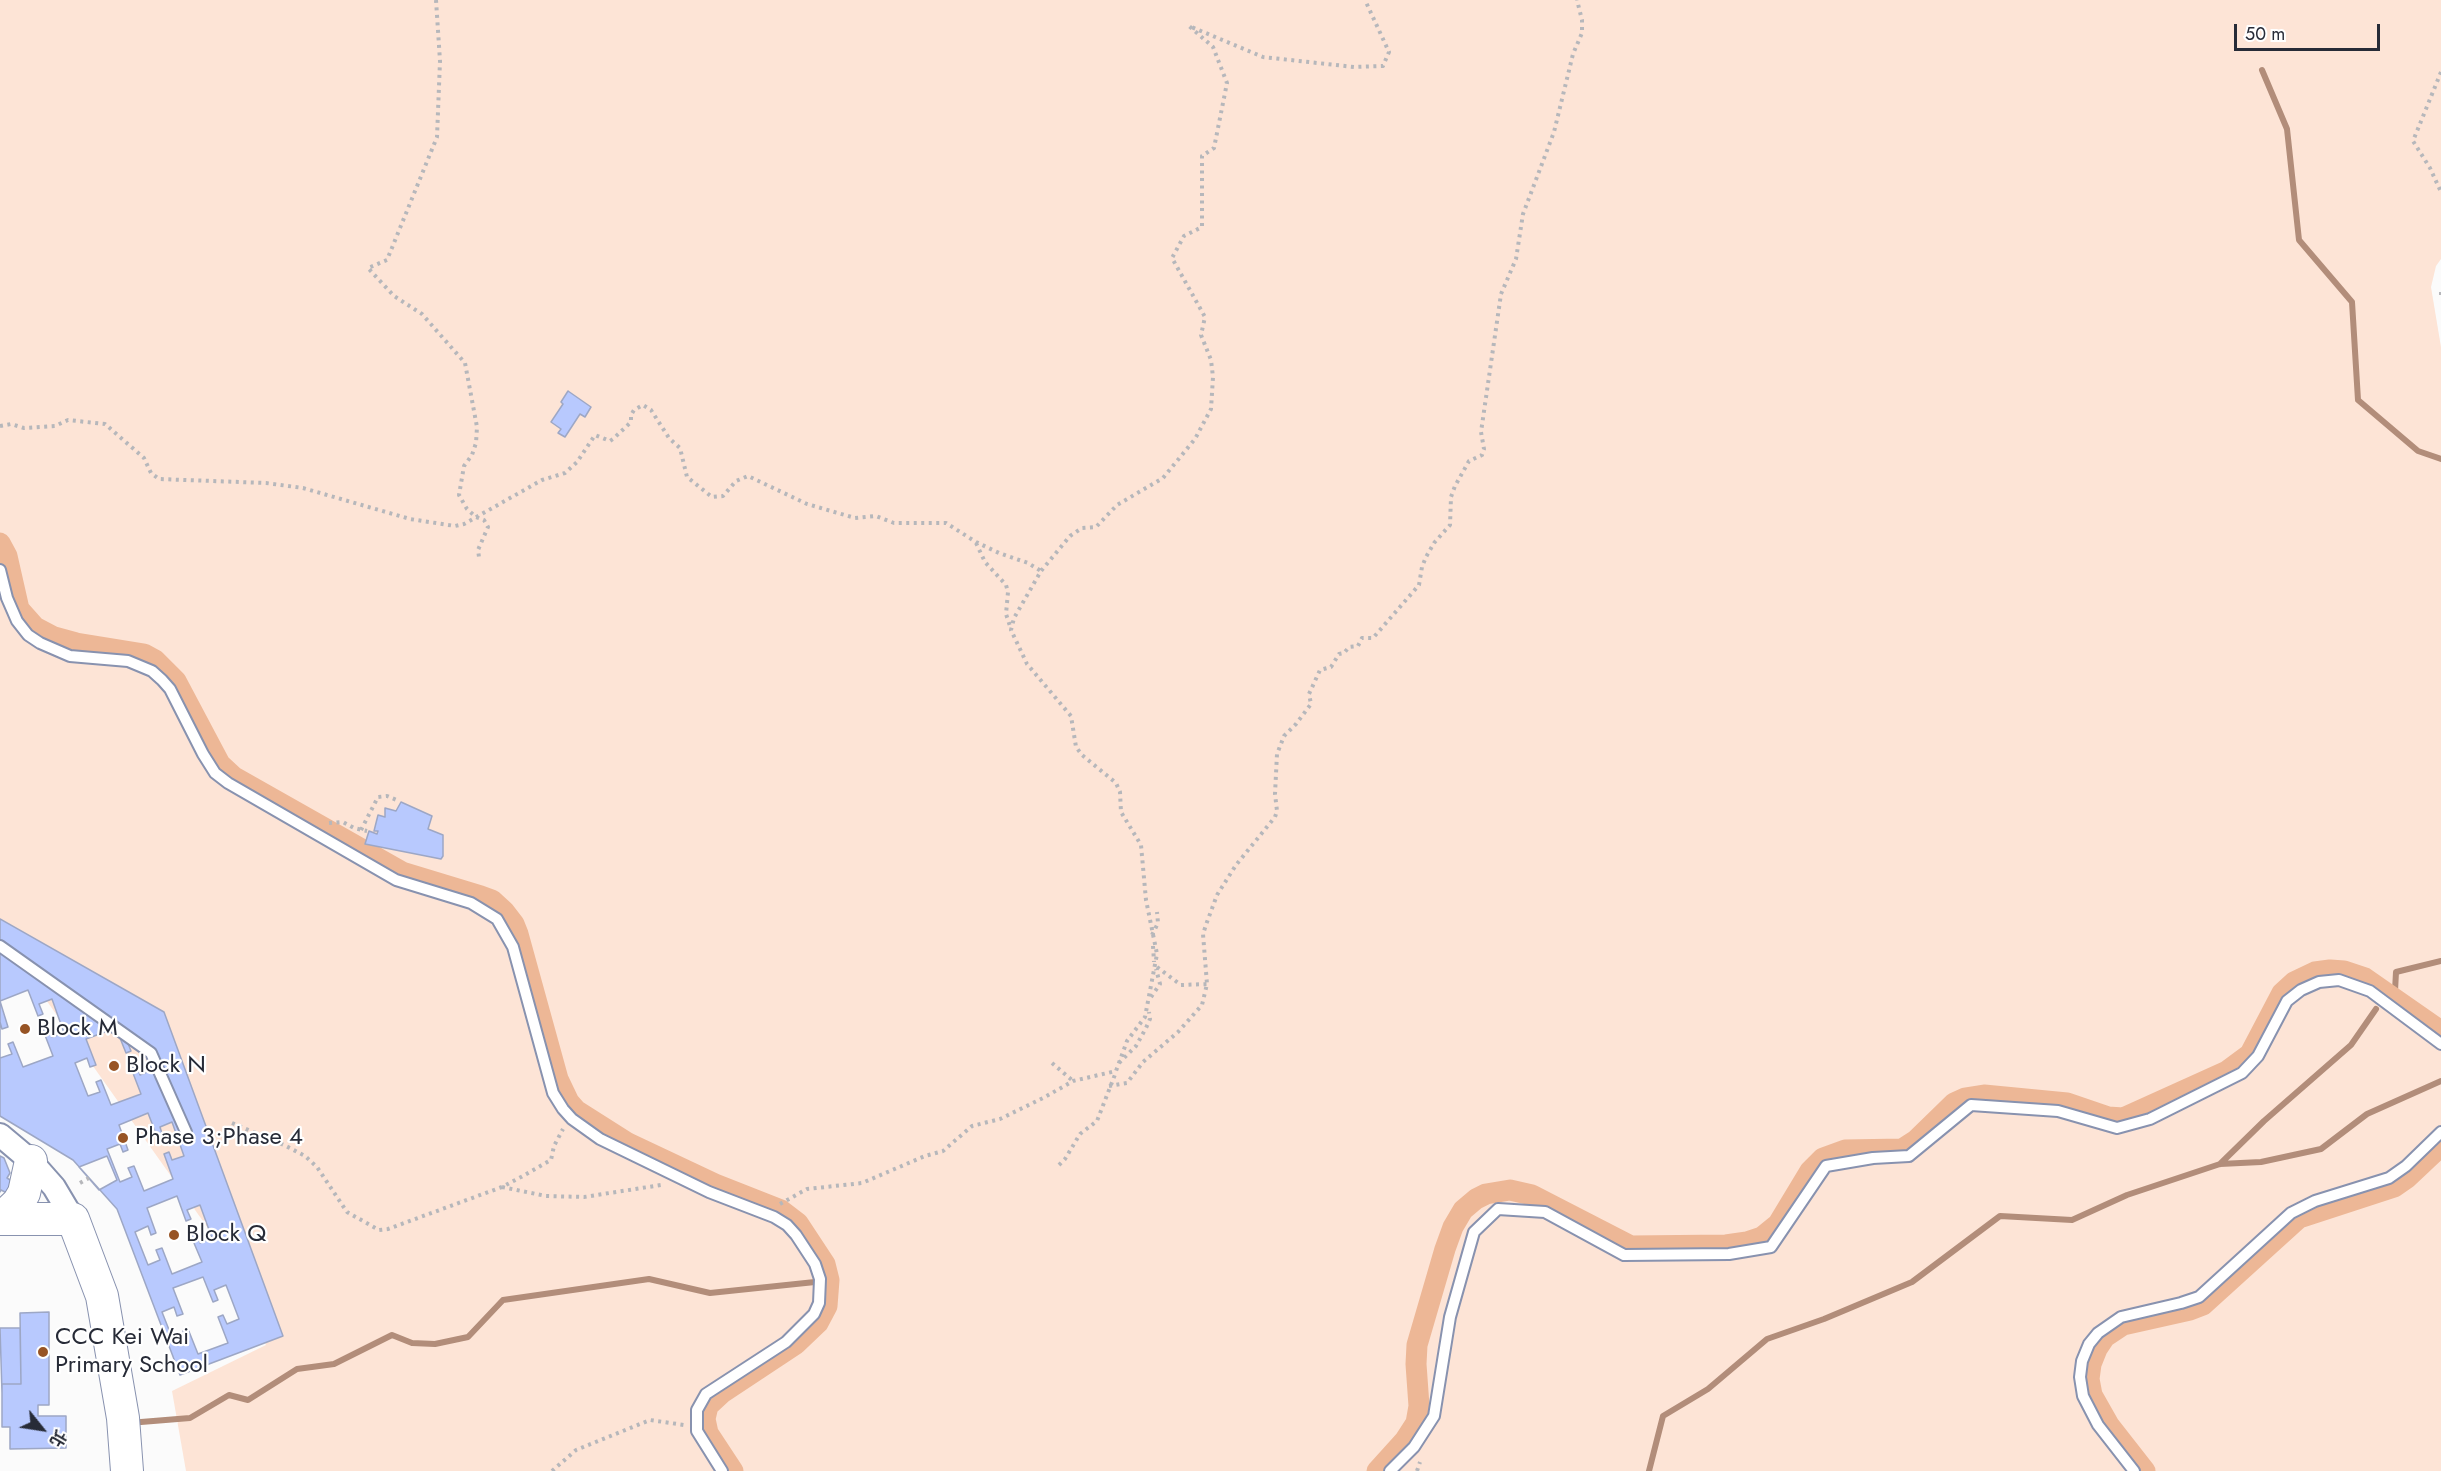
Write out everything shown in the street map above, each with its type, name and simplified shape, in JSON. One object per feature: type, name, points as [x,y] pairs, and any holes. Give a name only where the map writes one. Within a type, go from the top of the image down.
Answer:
[{"type":"street","points":[[0,1135],[31,1161],[54,1187],[73,1218],[102,1296],[123,1418],[127,1471]]},
{"type":"street","points":[[0,1219],[18,1203],[24,1193],[30,1176],[31,1161]]},
{"type":"street","points":[[0,1219],[73,1218]]},
{"type":"lane","points":[[0,570],[7,598],[17,621],[34,639],[70,656],[128,661],[152,671],[162,680],[170,689],[215,773],[228,783],[396,880],[471,903],[497,919],[513,948],[550,1083],[562,1109],[578,1124],[600,1139],[719,1197],[766,1213],[787,1225],[796,1235],[815,1264],[820,1279],[819,1303],[811,1318],[786,1342],[706,1394],[697,1410],[697,1431],[722,1471]]},
{"type":"lane","points":[[0,946],[151,1053],[186,1132]]},
{"type":"lane","points":[[1390,1471],[1413,1447],[1434,1416],[1450,1317],[1474,1232],[1498,1209],[1545,1212],[1624,1255],[1729,1254],[1772,1246],[1826,1166],[1873,1158],[1909,1156],[1971,1105],[2058,1111],[2117,1128],[2150,1119],[2242,1073],[2258,1056],[2287,1001],[2301,990],[2319,982],[2339,980],[2370,992],[2440,1042]]},
{"type":"lane","points":[[2134,1471],[2098,1425],[2083,1396],[2080,1377],[2082,1361],[2089,1344],[2098,1332],[2121,1317],[2199,1297],[2291,1213],[2315,1201],[2389,1178],[2406,1166],[2441,1132]]},
{"type":"path","points":[[436,0],[440,61],[437,137],[387,260],[368,268],[394,296],[422,314],[465,363],[477,427],[476,443],[472,455],[464,465],[459,495],[467,509],[476,517],[484,520],[489,527],[478,550],[479,557]]},
{"type":"path","points":[[1011,630],[1014,618],[1041,571],[1077,531],[1082,528],[1096,527],[1117,505],[1163,478],[1195,439],[1211,409],[1213,377],[1211,360],[1201,335],[1205,316],[1172,258],[1184,236],[1202,227],[1202,156],[1214,148],[1227,82],[1213,47],[1189,26],[1263,57],[1354,68],[1383,66],[1389,52],[1365,0]]},
{"type":"path","points":[[1109,1086],[1127,1083],[1152,1052],[1184,1027],[1205,1000],[1207,984],[1203,934],[1217,896],[1236,865],[1275,817],[1277,754],[1284,736],[1311,704],[1309,694],[1320,670],[1331,667],[1338,654],[1344,653],[1349,647],[1358,646],[1362,638],[1373,638],[1419,585],[1426,557],[1434,543],[1450,525],[1451,497],[1455,486],[1470,461],[1482,454],[1484,449],[1481,432],[1501,294],[1516,259],[1523,214],[1554,132],[1573,54],[1582,33],[1582,20],[1577,0]]},
{"type":"path","points":[[2441,72],[2413,141],[2430,168],[2441,192]]},
{"type":"path","points":[[2441,292],[2441,299]]},
{"type":"path","points":[[0,426],[11,424],[24,428],[55,426],[68,420],[105,424],[144,458],[151,473],[159,479],[266,483],[303,488],[410,519],[447,525],[465,524],[542,480],[566,473],[578,462],[595,435],[610,441],[614,439],[631,422],[634,410],[643,405],[651,410],[669,438],[680,448],[687,477],[700,485],[712,497],[723,496],[736,481],[748,476],[807,504],[855,518],[882,517],[894,523],[946,523],[999,554],[1028,563],[1041,571]]},
{"type":"path","points":[[976,542],[985,562],[1006,585],[1008,592],[1006,614],[1027,664],[1071,716],[1076,747],[1118,787],[1121,812],[1141,845],[1146,900],[1157,954],[1145,1017],[1127,1041],[1097,1121],[1080,1134],[1059,1165]]},
{"type":"path","points":[[361,830],[378,797],[387,796],[399,801]]},
{"type":"path","points":[[326,822],[343,822],[367,831]]},
{"type":"path","points":[[1152,936],[1158,923],[1157,912]]},
{"type":"path","points":[[1156,967],[1181,985],[1207,984]]},
{"type":"path","points":[[1119,1064],[1136,1046],[1146,1028],[1150,1019],[1148,1006]]},
{"type":"path","points":[[1052,1063],[1073,1081]]},
{"type":"path","points":[[779,1204],[807,1189],[862,1183],[925,1156],[943,1151],[972,1126],[1000,1119],[1073,1081],[1116,1071]]},
{"type":"path","points":[[232,1123],[305,1156],[317,1167],[347,1212],[379,1230],[388,1229],[502,1187],[551,1160],[561,1131]]},
{"type":"path","points":[[80,1183],[90,1178]]},
{"type":"path","points":[[502,1187],[546,1196],[584,1197],[657,1186],[680,1178]]},
{"type":"path","points":[[552,1471],[576,1450],[650,1420],[673,1422],[697,1431]]},
{"type":"shaded area","points":[[0,0],[2441,0],[2441,259],[2436,266],[2431,287],[2441,347],[2441,1471],[186,1471],[172,1391],[266,1345],[227,1255],[0,935]]},
{"type":"building","points":[[568,391],[591,407],[585,417],[580,414],[565,437],[558,433],[561,429],[551,422],[563,404],[561,402]]},
{"type":"building","points":[[401,802],[432,816],[428,829],[443,835],[441,859],[365,844],[369,831],[377,834],[378,831],[374,831],[378,815],[385,817],[385,808],[396,811]]},
{"type":"building","name":"Phase 3;Phase 4","points":[[0,919],[164,1012],[283,1336],[180,1375],[117,1209],[73,1160],[0,1116]]},
{"type":"building","name":"Block M","points":[[28,990],[38,1016],[43,1014],[39,1004],[52,999],[64,1033],[52,1037],[48,1028],[43,1030],[53,1056],[23,1067],[13,1042],[8,1044],[12,1054],[0,1058],[0,1022],[2,1029],[8,1027],[0,1001]]},
{"type":"building","name":"Block N","points":[[116,1028],[126,1053],[131,1051],[127,1041],[139,1037],[152,1070],[140,1075],[137,1066],[131,1068],[141,1094],[111,1105],[101,1080],[96,1082],[100,1092],[88,1096],[75,1063],[87,1058],[90,1067],[96,1065],[86,1039]]},
{"type":"building","points":[[148,1113],[158,1139],[163,1137],[160,1127],[172,1122],[184,1156],[172,1160],[169,1152],[164,1154],[173,1179],[144,1191],[134,1166],[128,1168],[132,1177],[120,1182],[107,1149],[120,1144],[123,1152],[128,1150],[119,1125]]},
{"type":"building","points":[[0,1156],[4,1158],[10,1173],[7,1178],[15,1183],[9,1194],[1,1190],[0,1192]]},
{"type":"building","points":[[107,1156],[117,1180],[99,1190],[79,1167]]},
{"type":"building","name":"Block Q","points":[[177,1196],[186,1221],[191,1219],[187,1210],[200,1205],[212,1238],[200,1243],[197,1234],[191,1236],[202,1262],[172,1274],[162,1248],[156,1250],[160,1260],[148,1265],[135,1232],[148,1226],[151,1235],[156,1233],[147,1208]]},
{"type":"building","points":[[203,1277],[213,1302],[218,1300],[214,1290],[226,1285],[239,1319],[227,1324],[223,1315],[218,1317],[228,1343],[198,1354],[188,1329],[183,1331],[187,1341],[175,1345],[162,1312],[174,1307],[177,1316],[183,1314],[173,1288]]},
{"type":"building","points":[[49,1312],[49,1405],[38,1405],[38,1416],[66,1416],[66,1448],[10,1449],[10,1427],[2,1427],[2,1384],[21,1384],[20,1313]]},
{"type":"building","points":[[0,1328],[20,1328],[21,1384],[2,1384],[2,1393]]},
{"type":"waterway","points":[[2262,70],[2287,129],[2299,240],[2352,302],[2358,400],[2418,451],[2441,459]]},
{"type":"waterway","points":[[0,543],[7,556],[19,609],[35,627],[54,637],[76,643],[144,654],[155,660],[176,681],[220,764],[234,777],[402,872],[492,900],[504,911],[518,934],[558,1079],[569,1102],[576,1110],[628,1143],[715,1184],[781,1210],[798,1223],[825,1264],[829,1280],[827,1306],[818,1323],[796,1344],[722,1393],[708,1406],[705,1419],[708,1433],[733,1471]]},
{"type":"waterway","points":[[2395,991],[2396,972],[2441,961]]},
{"type":"waterway","points":[[1377,1471],[1405,1440],[1416,1423],[1419,1406],[1417,1345],[1445,1249],[1453,1227],[1463,1210],[1486,1194],[1510,1190],[1532,1195],[1631,1246],[1726,1245],[1747,1242],[1762,1237],[1778,1224],[1810,1171],[1823,1158],[1845,1150],[1902,1149],[1916,1140],[1954,1103],[1965,1098],[1984,1095],[2067,1103],[2108,1117],[2123,1118],[2227,1071],[2250,1054],[2282,993],[2294,982],[2315,972],[2344,971],[2365,978],[2441,1031]]},
{"type":"waterway","points":[[2220,1164],[2264,1121],[2351,1045],[2376,1009]]},
{"type":"waterway","points":[[1649,1471],[1663,1416],[1708,1389],[1767,1339],[1824,1319],[1912,1282],[2000,1216],[2072,1220],[2127,1195],[2220,1164],[2261,1162],[2321,1149],[2367,1114],[2441,1081]]},
{"type":"waterway","points":[[2145,1471],[2109,1425],[2092,1395],[2089,1379],[2091,1364],[2105,1337],[2123,1325],[2203,1305],[2299,1218],[2394,1187],[2441,1146]]},
{"type":"waterway","points":[[141,1422],[190,1418],[229,1395],[248,1400],[297,1369],[334,1364],[392,1335],[412,1343],[435,1344],[468,1337],[503,1300],[649,1279],[710,1293],[815,1282]]},
{"type":"place","name":"Block M","points":[[25,1029]]},
{"type":"place","name":"Block N","points":[[114,1066]]},
{"type":"place","name":"Phase 3;Phase 4","points":[[123,1138]]},
{"type":"place","name":"Block Q","points":[[174,1235]]},
{"type":"place","name":"CCC Kei Wai Primary School","points":[[43,1352]]}]
